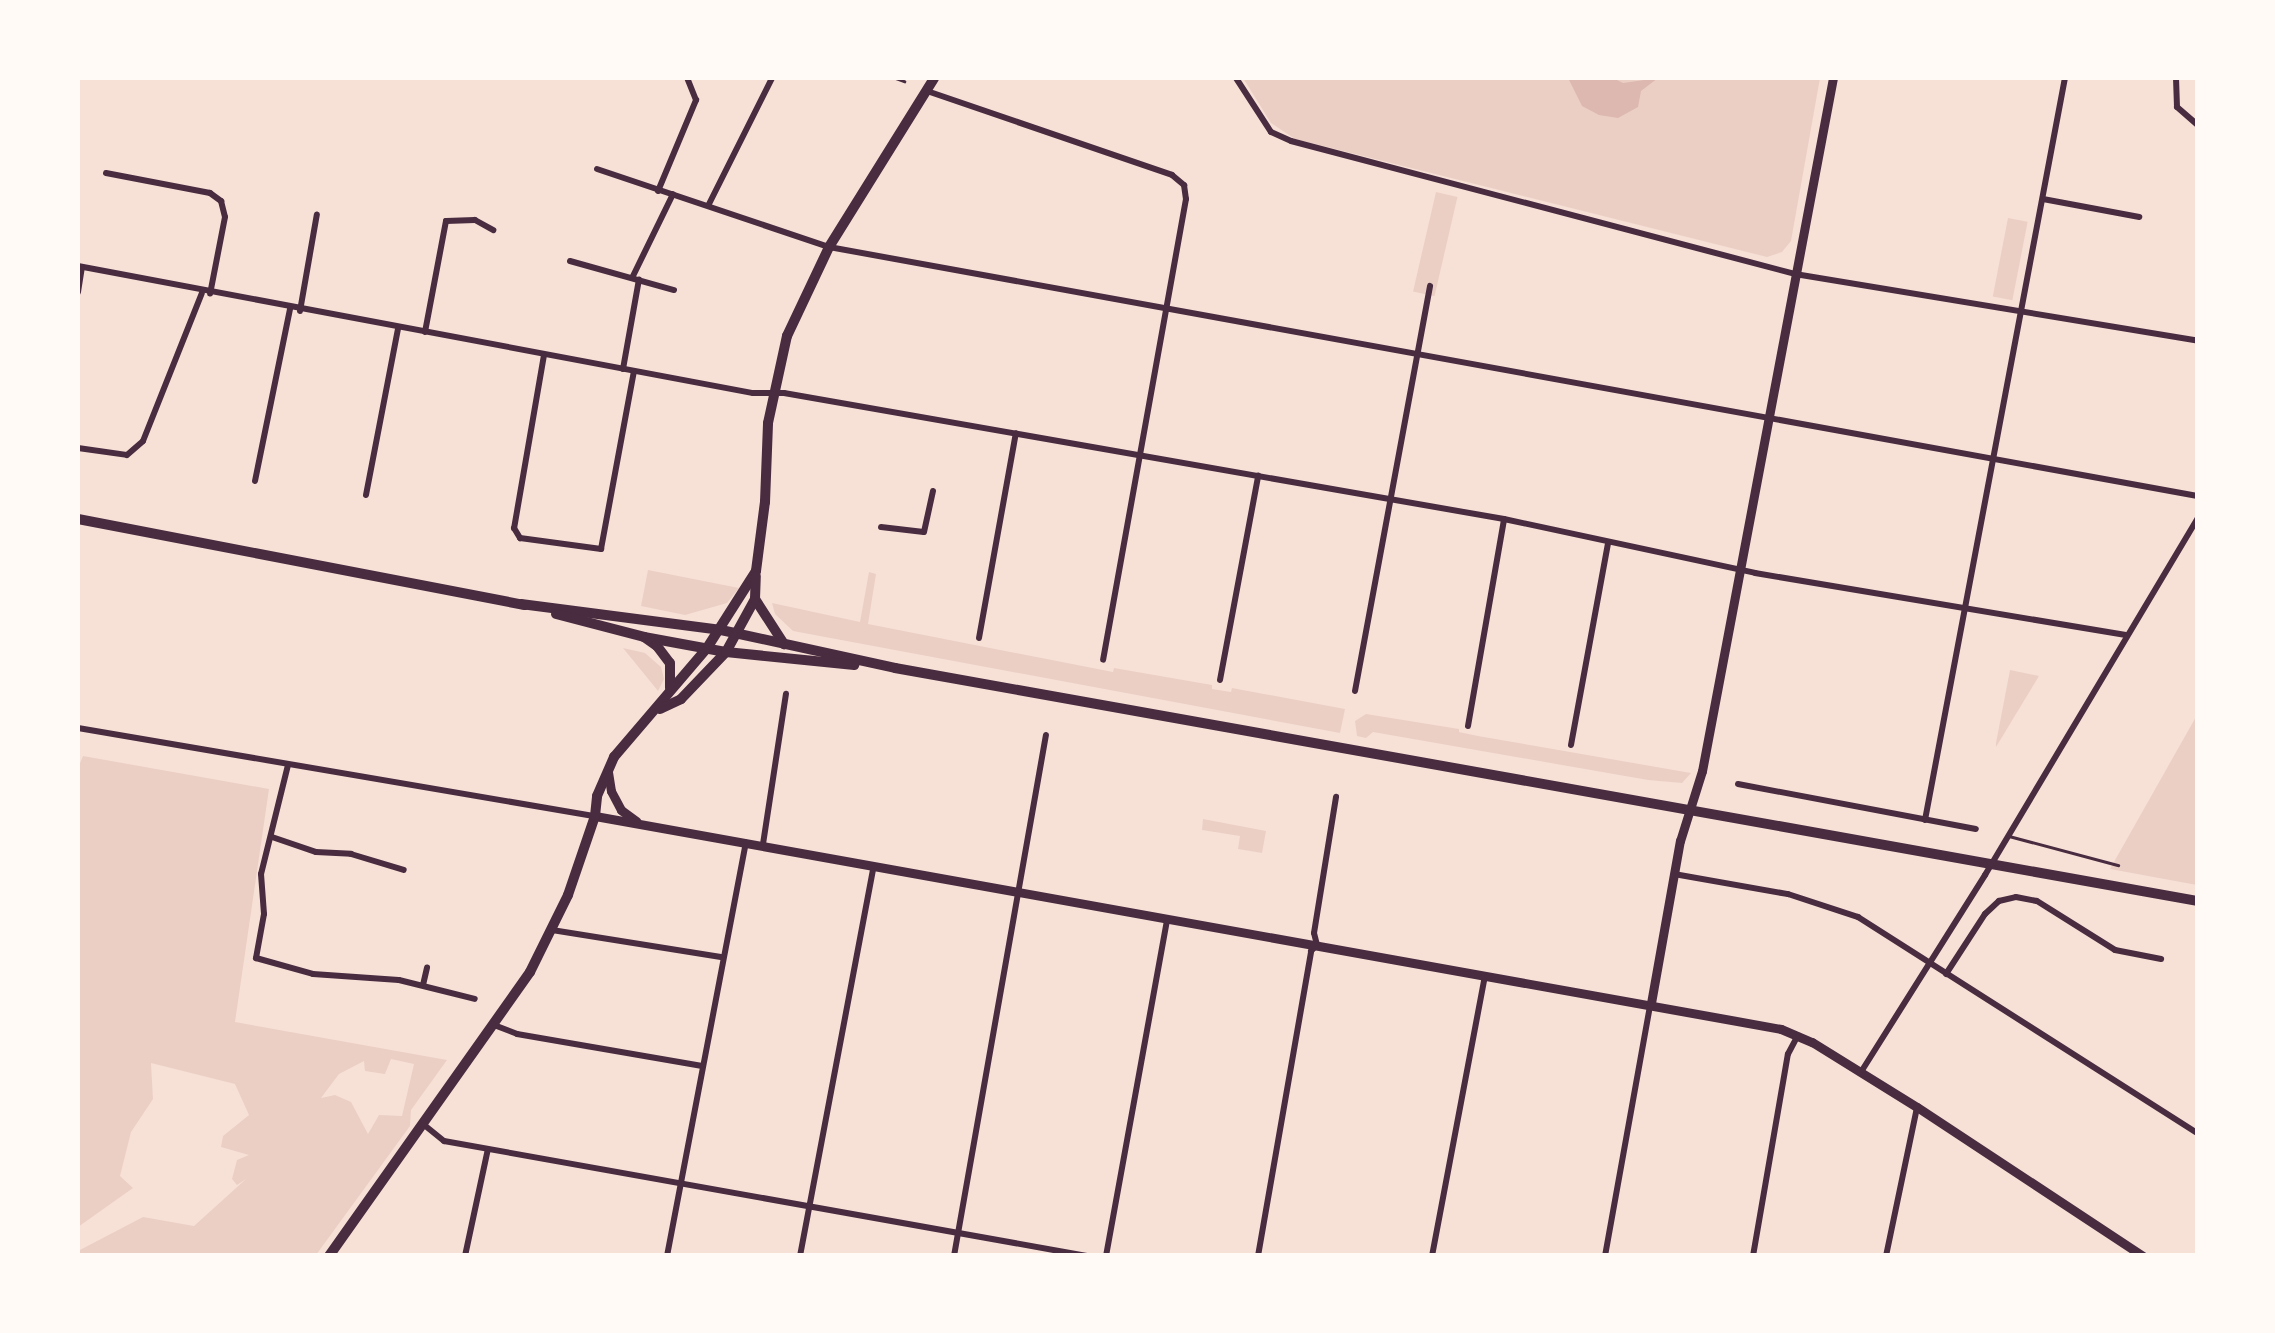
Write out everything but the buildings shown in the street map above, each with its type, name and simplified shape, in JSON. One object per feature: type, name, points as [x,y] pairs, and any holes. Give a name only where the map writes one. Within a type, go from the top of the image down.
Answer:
[{"type":"main road","points":[[657,710],[681,699],[726,652],[755,599],[773,391],[787,336],[829,247],[934,78]]},
{"type":"main road","points":[[1650,1003],[1674,874],[1702,771],[1832,78]]},
{"type":"main road","points":[[78,520],[521,604],[721,630],[895,668],[2198,901]]},
{"type":"main road","points":[[329,1256],[494,1025],[552,930],[596,816],[608,769],[634,732],[657,710],[721,630],[756,571]]},
{"type":"main road","points":[[755,599],[784,644]]},
{"type":"main road","points":[[521,604],[644,637],[726,652],[895,668]]},
{"type":"main road","points":[[644,637],[657,646],[670,664],[669,694]]},
{"type":"main road","points":[[608,769],[611,792],[621,810],[637,822]]},
{"type":"main road","points":[[596,816],[1650,1003],[1798,1035],[1917,1107],[2143,1256]]},
{"type":"street","points":[[658,191],[696,100],[688,78]]},
{"type":"street","points":[[709,204],[772,78]]},
{"type":"street","points":[[1236,78],[1271,132],[1291,141],[1795,274],[2198,341]]},
{"type":"street","points":[[1925,820],[2066,78]]},
{"type":"street","points":[[2176,78],[2177,107],[2198,125]]},
{"type":"street","points":[[927,90],[1172,176],[1184,185],[1186,199],[1103,660]]},
{"type":"street","points":[[597,169],[829,247],[2198,496]]},
{"type":"street","points":[[78,448],[128,455],[143,442],[206,293],[225,218],[221,202],[210,193],[106,173]]},
{"type":"street","points":[[623,370],[636,278],[672,194]]},
{"type":"street","points":[[2043,198],[2139,217]]},
{"type":"street","points":[[300,311],[317,214]]},
{"type":"street","points":[[424,332],[446,221],[475,220],[493,230]]},
{"type":"street","points":[[570,260],[674,290]]},
{"type":"street","points":[[78,292],[80,266],[634,372],[754,393],[773,391],[1504,519],[1608,543],[2126,635]]},
{"type":"street","points":[[1356,692],[1430,286]]},
{"type":"street","points":[[255,481],[290,309]]},
{"type":"street","points":[[366,496],[398,329]]},
{"type":"street","points":[[544,355],[514,528],[520,538],[601,549],[634,372]]},
{"type":"street","points":[[979,638],[1016,433]]},
{"type":"street","points":[[1220,680],[1258,476]]},
{"type":"street","points":[[881,527],[924,532],[933,491]]},
{"type":"street","points":[[1861,1073],[2198,518]]},
{"type":"street","points":[[1468,726],[1504,519]]},
{"type":"street","points":[[1571,745],[1608,543]]},
{"type":"street","points":[[763,844],[786,694]]},
{"type":"street","points":[[78,728],[596,816]]},
{"type":"street","points":[[954,1256],[1022,891],[1046,735]]},
{"type":"street","points":[[288,766],[262,874],[264,914],[256,958],[314,974],[364,976],[423,985],[475,999]]},
{"type":"street","points":[[1738,784],[1976,830]]},
{"type":"street","points":[[1258,1256],[1311,951],[1317,945],[1314,933],[1336,798]]},
{"type":"street","points":[[272,837],[316,852],[351,854],[404,870]]},
{"type":"street","points":[[668,1256],[721,957],[746,841]]},
{"type":"street","points":[[800,1256],[874,865]]},
{"type":"street","points":[[1674,874],[1788,894],[1836,907],[1884,930],[1946,974],[2198,1134]]},
{"type":"street","points":[[1946,974],[1985,914],[1999,901],[2016,897],[2037,901],[2114,950],[2161,958]]},
{"type":"street","points":[[1106,1256],[1168,917]]},
{"type":"street","points":[[552,930],[721,957]]},
{"type":"street","points":[[423,985],[427,967]]},
{"type":"street","points":[[1432,1256],[1485,976]]},
{"type":"street","points":[[1605,1256],[1650,1003]]},
{"type":"street","points":[[494,1025],[555,1041],[702,1066]]},
{"type":"street","points":[[1753,1256],[1788,1054],[1798,1035]]},
{"type":"street","points":[[1886,1256],[1917,1107]]},
{"type":"street","points":[[423,1124],[444,1141],[1087,1256]]},
{"type":"street","points":[[464,1256],[488,1149]]},
{"type":"lane","points":[[896,78],[904,81]]},
{"type":"lane","points":[[2007,836],[2118,865]]},
{"type":"shaded area","points":[[1243,78],[1820,78],[1791,241],[1782,252],[1767,257],[1295,139],[1271,123]]},
{"type":"shaded area","points":[[1568,78],[1613,78],[1623,83],[1658,78],[1641,91],[1638,107],[1618,118],[1599,115],[1582,106]]},
{"type":"shaded area","points":[[1436,192],[1457,197],[1434,296],[1413,291]]},
{"type":"shaded area","points":[[2008,218],[2028,222],[2012,300],[1993,297]]},
{"type":"shaded area","points":[[648,570],[739,588],[727,603],[685,615],[641,606]]},
{"type":"shaded area","points":[[869,572],[876,574],[868,624],[1113,672],[1114,668],[1212,685],[1212,689],[1231,692],[1232,688],[1345,709],[1340,733],[793,631],[775,614],[772,603],[860,622]]},
{"type":"shaded area","points":[[623,648],[645,653],[661,667],[664,679],[658,691]]},
{"type":"shaded area","points":[[2010,670],[2039,676],[1996,747],[1996,743]]},
{"type":"shaded area","points":[[1366,714],[1691,773],[1682,783],[1648,780],[1373,732],[1366,738],[1357,736],[1355,721]]},
{"type":"shaded area","points":[[2197,715],[2197,885],[2110,869]]},
{"type":"shaded area","points":[[83,756],[269,789],[235,1022],[447,1060],[411,1110],[410,1126],[316,1255],[78,1255],[78,1251],[143,1217],[194,1226],[246,1179],[237,1185],[232,1179],[237,1160],[249,1155],[221,1147],[223,1136],[249,1115],[235,1084],[151,1063],[153,1099],[131,1132],[120,1176],[133,1188],[78,1227],[78,768]],"holes":[[[391,1059],[414,1064],[402,1116],[379,1115],[368,1134],[351,1102],[335,1095],[321,1098],[339,1074],[364,1061],[365,1071],[385,1074]]]},
{"type":"shaded area","points":[[1203,819],[1266,831],[1262,853],[1238,849],[1240,836],[1202,830]]}]
